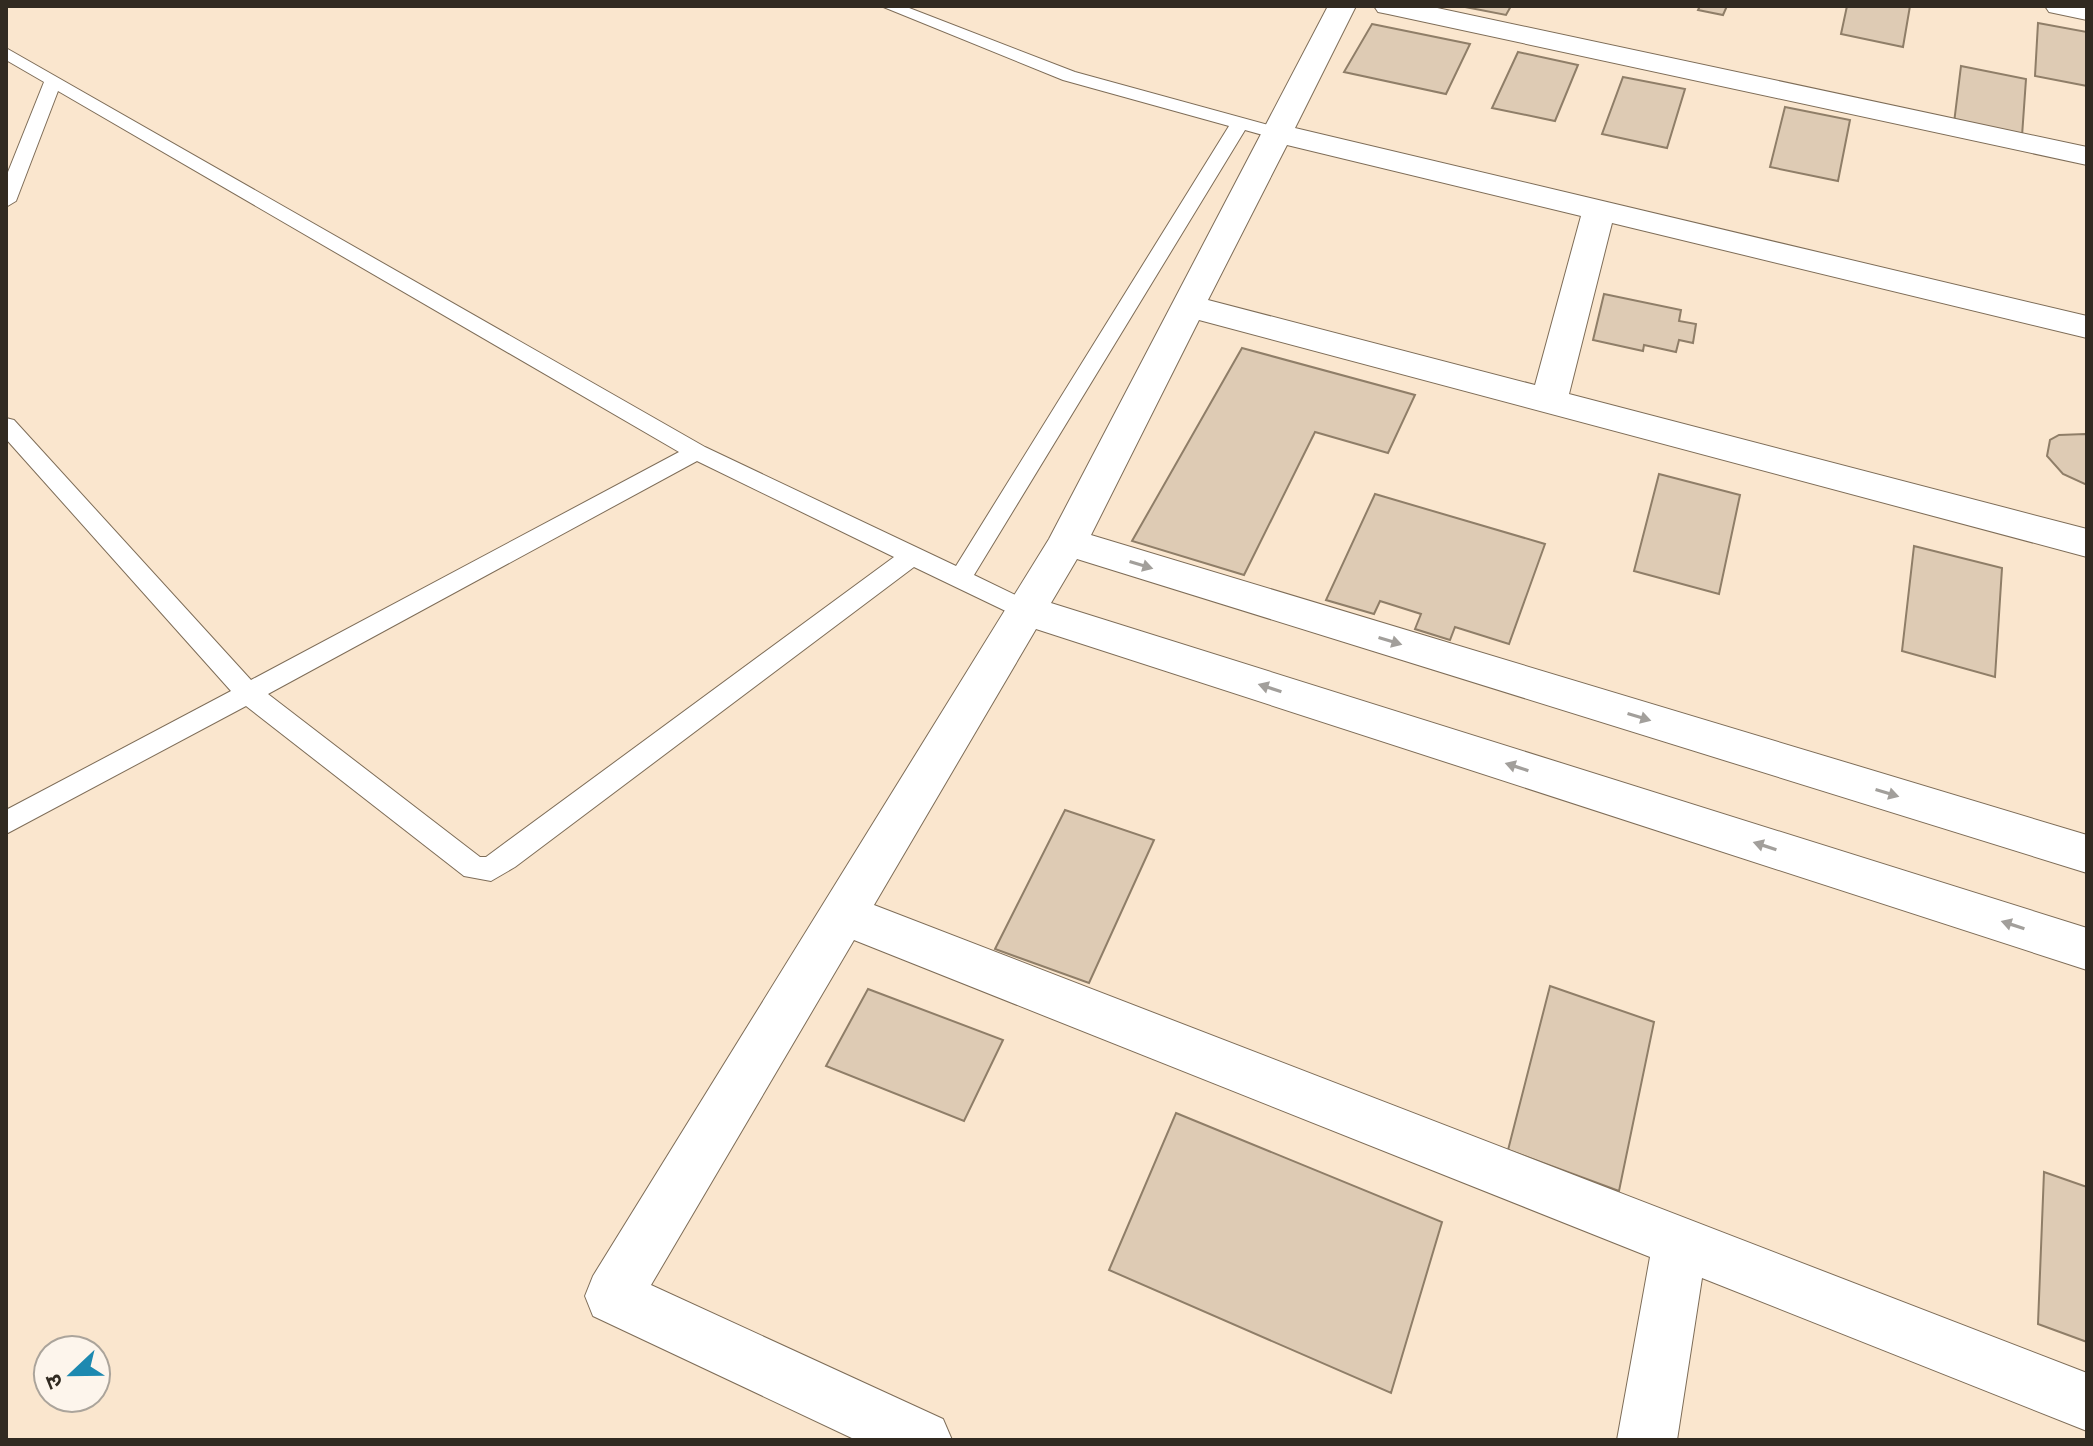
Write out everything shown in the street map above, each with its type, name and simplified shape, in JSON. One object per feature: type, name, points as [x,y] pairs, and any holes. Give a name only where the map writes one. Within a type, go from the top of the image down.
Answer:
[{"type":"street","points":[[922,1440],[613,1296],[1067,542],[1188,306],[1258,128],[1342,6]]},
{"type":"street","points":[[1388,6],[2087,156]]},
{"type":"street","points":[[2059,6],[2087,11]]},
{"type":"street","points":[[1258,128],[2087,327]]},
{"type":"street","points":[[1549,401],[1599,210]]},
{"type":"street","points":[[1188,306],[2087,543]]},
{"type":"street","points":[[1067,542],[2087,854]]},
{"type":"street","points":[[1025,610],[2087,949]]},
{"type":"street","points":[[843,914],[2087,1402]]},
{"type":"street","points":[[1647,1440],[1680,1243]]},
{"type":"lane","points":[[896,7],[1069,76],[1258,128],[960,579]]},
{"type":"lane","points":[[6,53],[697,452],[1025,610]]},
{"type":"lane","points":[[6,201],[53,82]]},
{"type":"lane","points":[[6,425],[248,693],[474,868],[491,869],[912,556]]},
{"type":"lane","points":[[6,823],[697,452]]},
{"type":"building","points":[[1460,6],[1511,6],[1506,15]]},
{"type":"building","points":[[1700,6],[1727,6],[1723,15],[1698,10]]},
{"type":"building","points":[[1847,6],[1910,6],[1903,47],[1841,34]]},
{"type":"building","points":[[2038,23],[2087,32],[2087,86],[2035,76]]},
{"type":"building","points":[[1372,24],[1470,44],[1446,94],[1344,72]]},
{"type":"building","points":[[1518,52],[1578,65],[1555,121],[1492,108]]},
{"type":"building","points":[[1961,66],[2026,79],[2022,136],[1954,123]]},
{"type":"building","points":[[1623,77],[1685,89],[1667,148],[1602,134]]},
{"type":"building","points":[[1785,107],[1850,120],[1838,181],[1770,167]]},
{"type":"building","points":[[1604,294],[1681,310],[1679,321],[1696,324],[1693,343],[1679,340],[1676,352],[1644,345],[1643,351],[1593,340]]},
{"type":"building","points":[[1242,348],[1415,395],[1388,453],[1315,432],[1244,575],[1132,541]]},
{"type":"building","points":[[2085,434],[2087,485],[2063,474],[2047,456],[2050,440],[2059,435]]},
{"type":"building","points":[[1659,474],[1740,495],[1719,594],[1634,571]]},
{"type":"building","points":[[1375,494],[1545,544],[1509,644],[1455,627],[1450,640],[1415,629],[1421,614],[1380,601],[1374,614],[1326,600]]},
{"type":"building","points":[[1914,546],[2002,568],[1995,677],[1902,651]]},
{"type":"building","points":[[1065,810],[1154,840],[1089,983],[995,949]]},
{"type":"building","points":[[1550,986],[1654,1022],[1619,1191],[1508,1150]]},
{"type":"building","points":[[868,989],[1003,1040],[964,1121],[826,1066]]},
{"type":"building","points":[[1176,1113],[1442,1222],[1391,1393],[1109,1270]]},
{"type":"building","points":[[2044,1172],[2087,1187],[2087,1342],[2038,1324]]}]
